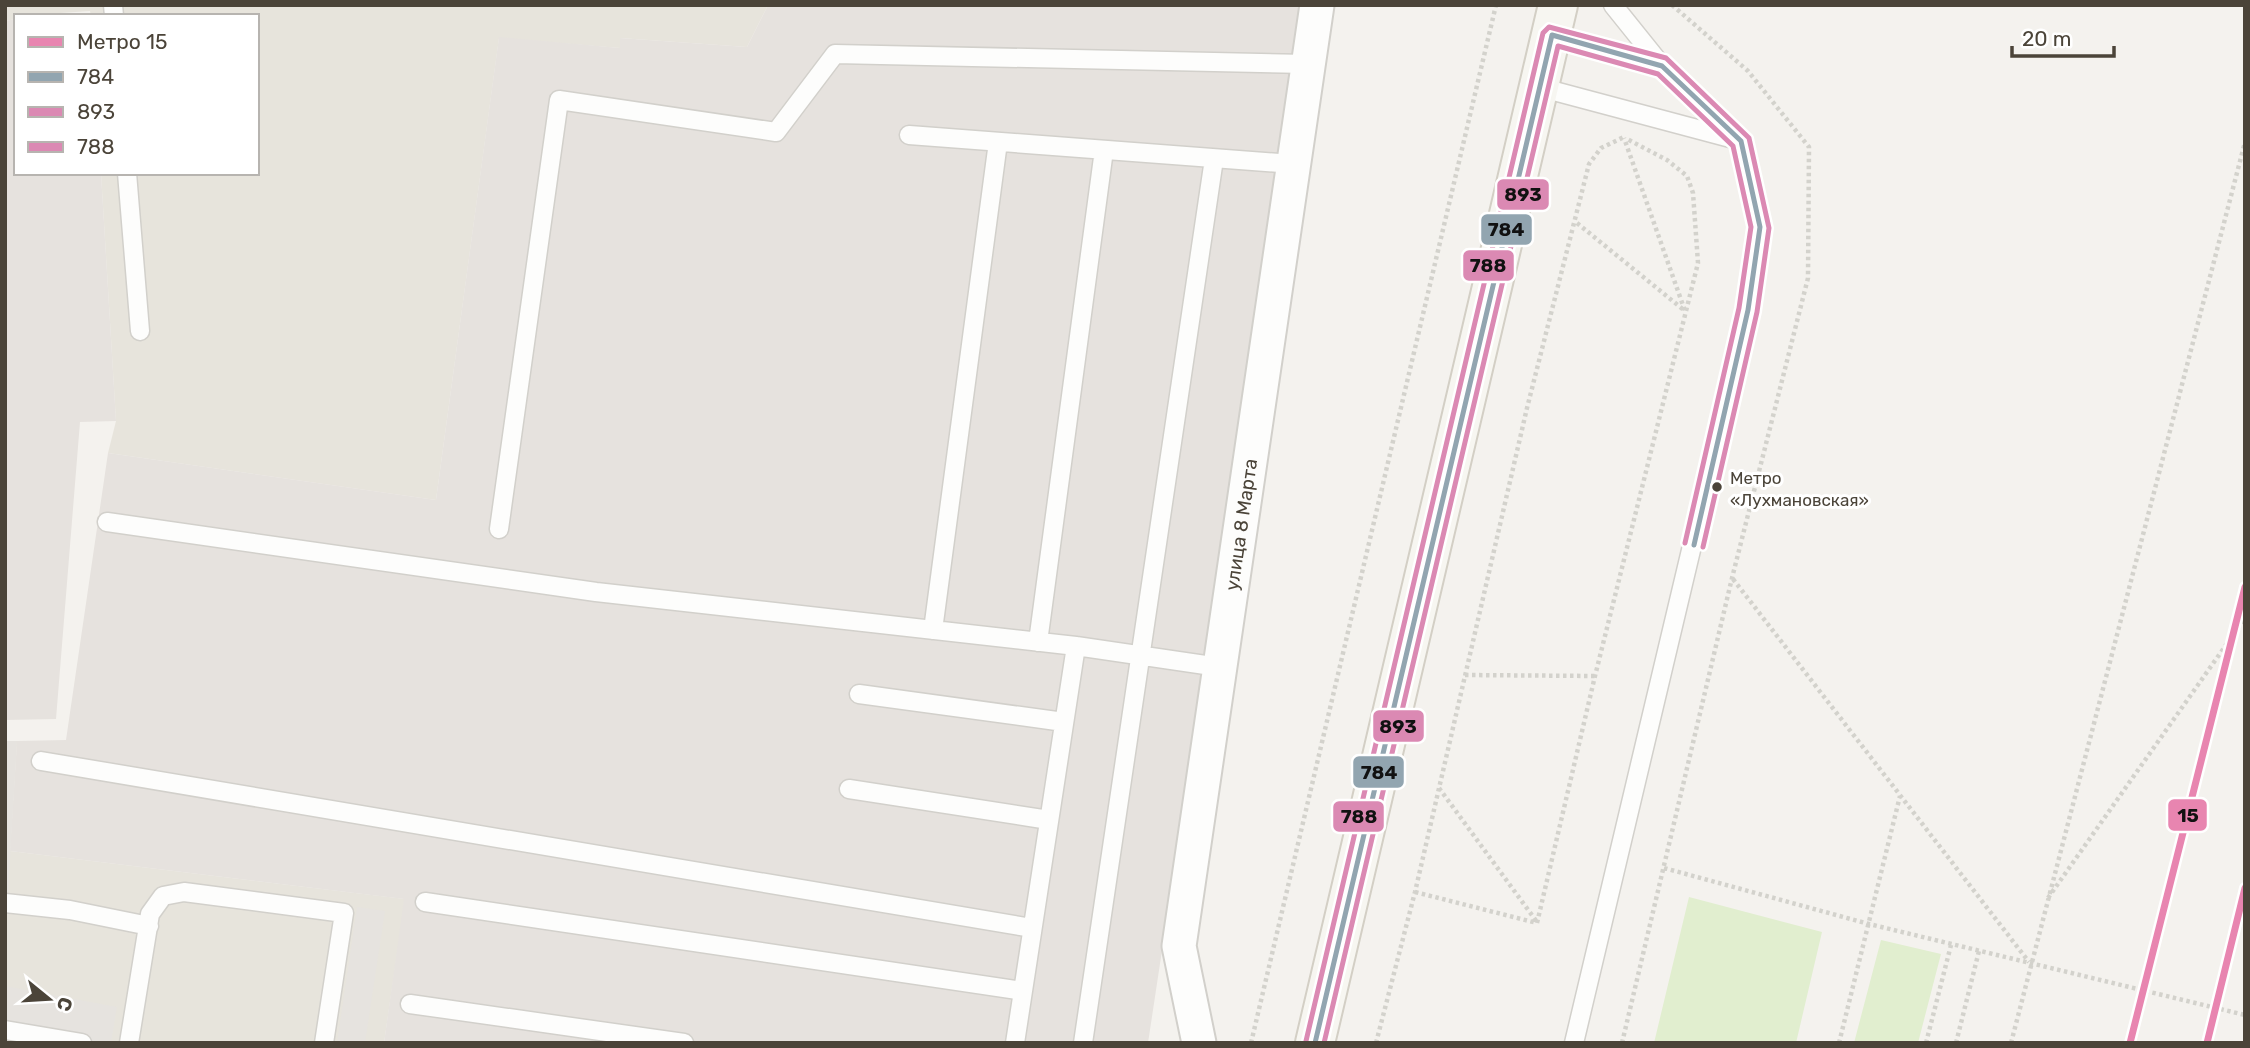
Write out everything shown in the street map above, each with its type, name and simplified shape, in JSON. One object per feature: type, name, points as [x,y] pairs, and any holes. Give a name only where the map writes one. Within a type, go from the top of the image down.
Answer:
[{"type":"street","name":"улица 8 Марта","points":[[1199,1043],[1179,946],[1317,5]]},
{"type":"street","points":[[1315,1043],[1555,20]]},
{"type":"lane","points":[[1574,1043],[1748,310],[1760,227],[1741,141],[1662,66],[1614,5]]},
{"type":"lane","points":[[1555,20],[1662,66]]},
{"type":"lane","points":[[499,529],[559,100],[776,132],[835,54],[1307,64]]},
{"type":"lane","points":[[1539,87],[1741,141]]},
{"type":"lane","points":[[909,135],[1292,164]]},
{"type":"lane","points":[[933,630],[998,142]]},
{"type":"lane","points":[[1038,642],[1104,150]]},
{"type":"lane","points":[[1083,1043],[1214,159]]},
{"type":"lane","points":[[127,175],[140,331]]},
{"type":"lane","points":[[107,522],[596,592],[1076,646],[1219,667]]},
{"type":"lane","points":[[1015,1043],[1076,646]]},
{"type":"lane","points":[[859,694],[1064,722]]},
{"type":"lane","points":[[41,761],[1032,928]]},
{"type":"lane","points":[[849,789],[1049,820]]},
{"type":"lane","points":[[129,1043],[150,914],[163,896],[184,892],[344,913],[324,1043]]},
{"type":"lane","points":[[425,902],[1023,991]]},
{"type":"lane","points":[[5,903],[70,910],[149,926]]},
{"type":"lane","points":[[410,1004],[684,1043]]},
{"type":"lane","points":[[5,1030],[82,1043]]},
{"type":"path","points":[[1251,1043],[1496,5]]},
{"type":"path","points":[[1376,1043],[1415,892],[1527,408],[1577,223],[1589,164],[1601,148],[1624,137]]},
{"type":"path","points":[[1537,923],[1595,676],[1698,263],[1693,192],[1687,176],[1667,160],[1624,137]]},
{"type":"path","points":[[1624,137],[1685,311]]},
{"type":"path","points":[[2011,1043],[2245,142]]},
{"type":"path","points":[[1577,223],[1685,311]]},
{"type":"path","points":[[1622,1043],[1732,578],[2030,963]]},
{"type":"path","points":[[2046,901],[2245,618]]},
{"type":"path","points":[[1465,675],[1595,676]]},
{"type":"path","points":[[1439,788],[1537,923]]},
{"type":"path","points":[[1839,1043],[1900,795]]},
{"type":"path","points":[[1664,868],[1951,945],[2245,1015]]},
{"type":"path","points":[[1415,892],[1537,923]]},
{"type":"path","points":[[1926,1043],[1951,945]]},
{"type":"path","points":[[1956,1043],[1979,951]]},
{"type":"shaded area","points":[[5,5],[768,5],[747,47],[620,38],[620,48],[499,38],[436,500],[108,453],[116,421],[101,175],[259,175],[259,14],[91,14],[90,11],[14,14],[14,19],[5,21]]},
{"type":"shaded area","points":[[768,5],[1305,5],[1148,1043],[384,1043],[404,899],[10,851],[17,741],[66,740],[108,453],[436,500],[499,37],[620,48],[620,38],[747,47]]},
{"type":"shaded area","points":[[14,19],[14,175],[101,175],[116,421],[80,422],[56,719],[5,720],[5,21]]},
{"type":"shaded area","points":[[5,741],[17,741],[10,851],[405,899],[384,1043],[5,1043]]},
{"type":"shaded area","points":[[5,741],[17,741],[8,892],[5,891]]},
{"type":"shaded area","points":[[357,907],[385,911],[365,1043],[337,1043]]},
{"type":"shaded area","points":[[5,986],[117,1007],[111,1043],[5,1043]]},
{"type":"green space","points":[[1689,897],[1822,932],[1796,1043],[1654,1043]]},
{"type":"green space","points":[[1881,940],[1941,954],[1918,1043],[1854,1043]]},
{"type":"metro line","name":"15","points":[[2130,1043],[2245,587]]},
{"type":"metro line","name":"15","points":[[2207,1043],[2245,888]]},
{"type":"transit line","name":"788","points":[[1306,1041],[1543,33],[1549,27],[1666,58],[1749,138],[1769,228],[1757,312],[1703,547]]},
{"type":"transit line","name":"784","points":[[1315,1043],[1552,35],[1662,66],[1741,141],[1760,227],[1748,310],[1694,545]]},
{"type":"transit line","name":"893","points":[[1324,1043],[1558,46],[1658,74],[1733,146],[1751,227],[1739,308],[1685,543]]},
{"type":"place","name":"Метро «Лухмановская»","points":[[1717,487]]}]
